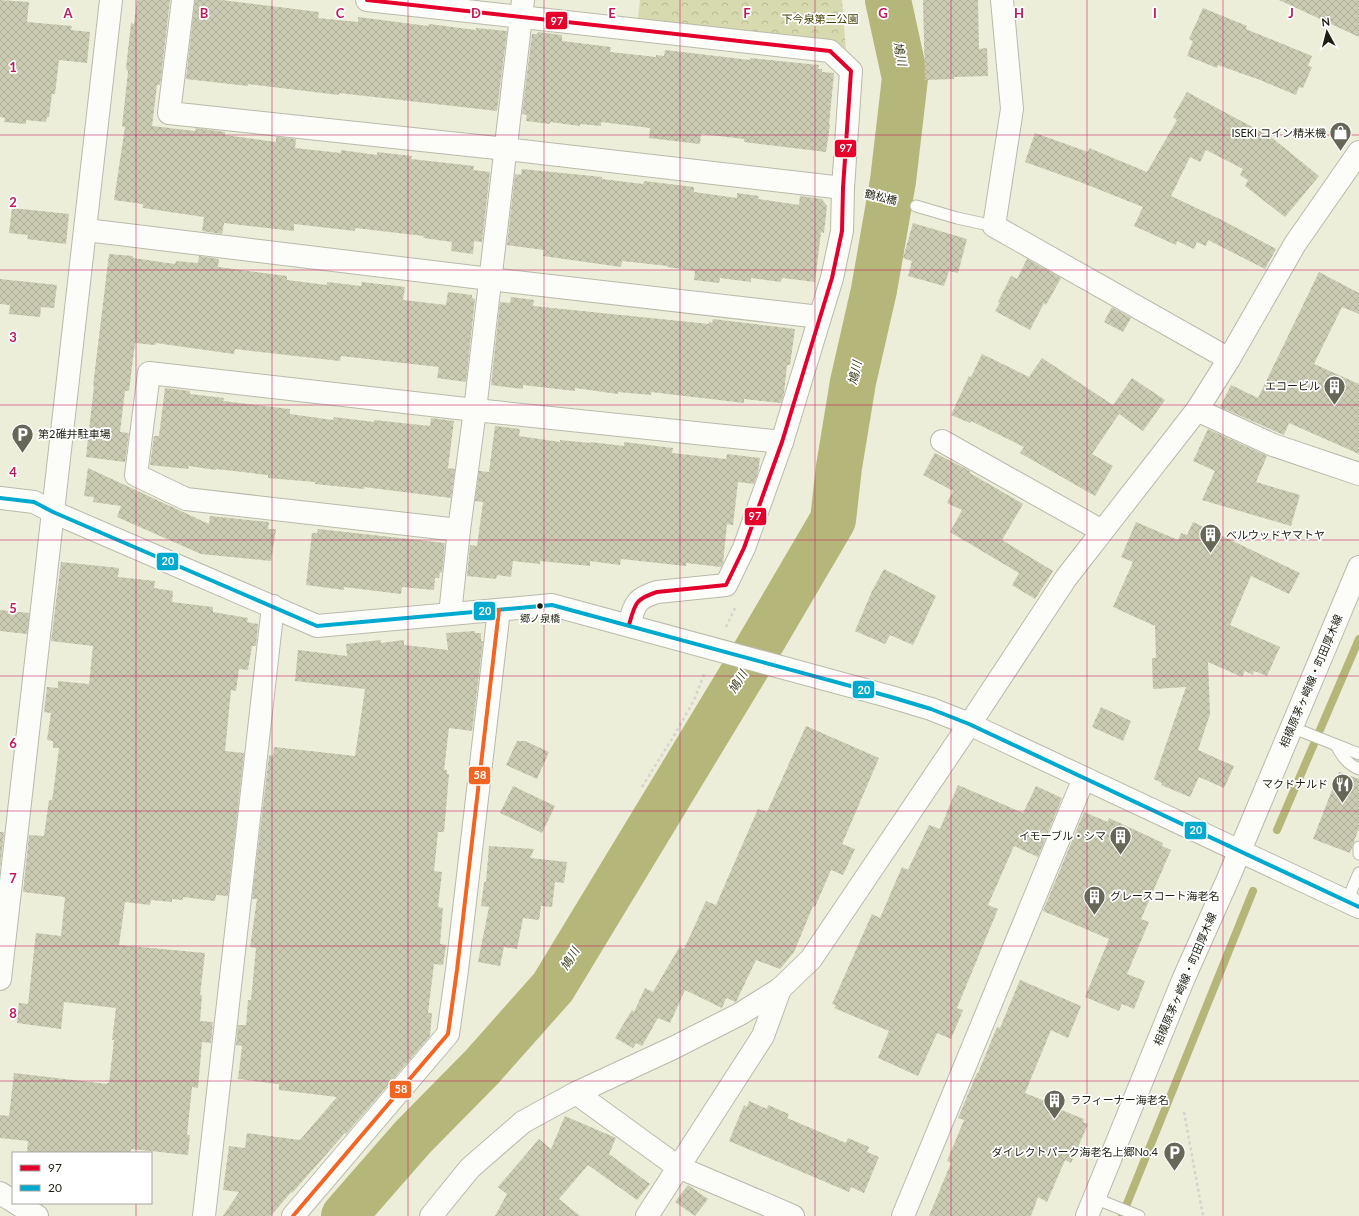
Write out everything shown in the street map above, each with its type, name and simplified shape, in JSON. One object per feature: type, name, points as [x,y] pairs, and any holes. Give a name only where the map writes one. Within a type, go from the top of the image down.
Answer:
[{"type":"street","points":[[0,979],[111,0]]},
{"type":"street","points":[[183,0],[169,113],[506,149],[852,190]]},
{"type":"street","points":[[367,0],[522,8],[830,51],[850,71],[852,190],[832,278],[782,442],[744,548],[726,585],[657,592],[648,595],[637,602],[629,625]]},
{"type":"street","points":[[1002,0],[1012,109],[994,226],[1229,359]]},
{"type":"street","points":[[450,614],[522,8]]},
{"type":"street","points":[[431,1216],[470,1168],[523,1122],[576,1093],[700,1035],[740,1014],[780,989],[811,959],[1066,578],[1197,410],[1229,359],[1295,244],[1359,152]]},
{"type":"street","points":[[86,230],[490,279],[820,316]]},
{"type":"street","points":[[459,530],[186,499],[136,474],[149,373],[475,410],[782,442]]},
{"type":"street","points":[[1197,410],[1273,445],[1359,474]]},
{"type":"street","points":[[942,441],[1102,531]]},
{"type":"street","points":[[0,498],[34,502],[53,512],[317,626],[552,605],[804,672],[925,707],[969,724],[1353,904]]},
{"type":"street","name":"相模原茅ヶ崎線・町田厚木線","points":[[1098,1206],[1180,987],[1359,567]]},
{"type":"street","points":[[204,1216],[273,606]]},
{"type":"street","points":[[293,1216],[448,1034],[459,954],[499,610]]},
{"type":"street","points":[[903,1216],[1084,778]]},
{"type":"street","points":[[647,1216],[763,1036],[780,989]]},
{"type":"street","points":[[576,1093],[678,1167],[793,1216]]},
{"type":"street","points":[[0,1193],[12,1200]]},
{"type":"street","points":[[18,1204],[37,1216]]},
{"type":"lane","points":[[916,206],[957,218],[994,226]]},
{"type":"lane","points":[[1291,727],[1359,754]]},
{"type":"lane","points":[[1336,745],[1345,760],[1352,766],[1359,768]]},
{"type":"lane","points":[[1359,847],[1359,854]]},
{"type":"lane","points":[[1353,904],[1359,873]]},
{"type":"lane","points":[[1098,1206],[1139,1216]]},
{"type":"path","name":"鶴松橋","points":[[852,190],[899,202]]},
{"type":"path","points":[[642,787],[676,734],[694,700],[705,669]]},
{"type":"path","points":[[1184,1112],[1202,1216]]},
{"type":"green space","name":"下今泉第二公園","points":[[640,0],[842,0],[846,51],[827,39],[638,19]]},
{"type":"building","points":[[0,0],[29,2],[27,22],[72,26],[71,30],[90,32],[87,63],[59,60],[55,94],[52,94],[49,117],[47,117],[46,122],[26,120],[26,124],[4,122],[5,118],[0,117]]},
{"type":"building","points":[[137,0],[170,0],[160,85],[157,85],[152,126],[195,131],[196,128],[225,132],[225,135],[276,142],[276,137],[296,139],[295,148],[341,153],[341,150],[377,155],[377,152],[412,156],[411,159],[474,166],[473,170],[490,172],[482,242],[474,241],[473,254],[451,251],[452,242],[423,238],[424,236],[355,228],[355,231],[294,224],[294,231],[224,223],[222,234],[202,231],[204,217],[143,208],[143,204],[114,200],[125,127],[122,126],[128,72],[126,68],[131,23],[134,24]]},
{"type":"building","points":[[195,0],[221,0],[319,12],[318,18],[358,22],[358,17],[428,26],[429,24],[476,30],[476,28],[507,31],[497,111],[339,93],[339,95],[248,84],[248,86],[186,79]]},
{"type":"building","points":[[923,0],[978,0],[979,49],[987,48],[988,76],[925,80]]},
{"type":"building","points":[[1279,0],[1359,0],[1359,37]]},
{"type":"building","points":[[1203,8],[1247,26],[1246,29],[1312,56],[1308,66],[1312,67],[1303,88],[1299,87],[1296,95],[1260,80],[1218,65],[1217,68],[1187,56],[1193,41],[1189,39]]},
{"type":"building","points":[[538,32],[562,35],[562,41],[611,47],[610,52],[656,57],[656,55],[664,56],[665,50],[750,60],[750,58],[819,65],[818,69],[822,69],[822,72],[834,73],[830,125],[826,152],[744,142],[744,139],[701,134],[700,144],[649,138],[650,128],[601,122],[601,126],[580,124],[580,126],[550,122],[550,124],[526,121],[527,115],[522,114],[532,34],[537,34]]},
{"type":"building","points":[[1187,92],[1271,137],[1319,176],[1285,217],[1245,186],[1248,180],[1240,175],[1243,169],[1206,150],[1200,162],[1190,157],[1171,196],[1220,219],[1276,249],[1265,269],[1208,240],[1206,246],[1197,242],[1194,249],[1177,241],[1176,245],[1134,226],[1143,207],[1025,162],[1035,133],[1088,152],[1089,148],[1147,172],[1177,120],[1173,117]]},
{"type":"building","points":[[522,169],[602,177],[602,179],[643,184],[644,181],[694,187],[694,192],[737,198],[737,193],[759,196],[758,199],[799,205],[800,196],[822,199],[827,206],[824,233],[821,232],[815,282],[782,278],[781,282],[751,278],[751,282],[720,278],[719,283],[694,280],[695,271],[667,267],[668,266],[622,261],[621,267],[543,256],[544,250],[507,245],[515,174],[521,175]]},
{"type":"building","points":[[12,208],[69,214],[66,244],[27,239],[28,235],[9,233]]},
{"type":"building","points":[[913,223],[967,239],[958,273],[949,271],[944,286],[908,276],[912,261],[903,258]]},
{"type":"building","points":[[109,254],[133,256],[133,258],[175,264],[176,261],[198,263],[199,256],[219,259],[218,267],[287,276],[287,280],[327,285],[327,282],[361,286],[362,282],[405,287],[403,300],[446,305],[448,292],[472,295],[472,298],[475,299],[466,382],[437,378],[439,367],[341,356],[340,361],[235,349],[234,354],[156,343],[155,345],[135,343],[129,391],[125,391],[120,432],[129,433],[125,462],[86,457]]},
{"type":"building","points":[[1027,259],[1061,278],[1046,305],[1044,303],[1030,330],[995,311],[1000,303],[998,302],[1011,276],[1017,279]]},
{"type":"building","points":[[1319,272],[1359,293],[1359,314],[1342,307],[1314,364],[1359,384],[1359,454],[1289,423],[1284,435],[1220,407],[1231,385],[1258,398]]},
{"type":"building","points":[[0,279],[57,285],[54,308],[41,307],[40,317],[9,314],[10,305],[0,304]]},
{"type":"building","points":[[511,297],[534,300],[533,306],[709,324],[709,322],[712,323],[713,319],[795,329],[790,365],[787,365],[784,393],[781,403],[744,399],[744,403],[651,392],[651,395],[618,392],[618,394],[575,388],[575,391],[523,385],[523,389],[491,385],[500,302],[510,303]]},
{"type":"building","points":[[1112,307],[1131,318],[1123,332],[1104,322]]},
{"type":"building","points":[[982,354],[1029,377],[1042,358],[1113,405],[1132,378],[1165,400],[1143,431],[1119,414],[1092,454],[1113,466],[1095,496],[1020,453],[1024,447],[971,421],[970,423],[951,415],[969,376],[971,377]]},
{"type":"building","points":[[165,388],[190,391],[190,394],[224,398],[223,401],[290,409],[290,414],[333,420],[334,417],[374,422],[374,420],[430,426],[431,418],[454,421],[448,468],[455,469],[451,498],[364,487],[364,489],[315,484],[315,482],[268,478],[268,475],[189,466],[188,469],[150,465],[154,436],[159,436]]},
{"type":"building","points":[[495,426],[520,429],[519,436],[560,442],[560,440],[624,446],[624,442],[673,448],[672,453],[726,459],[727,454],[760,458],[758,472],[754,484],[738,482],[733,525],[727,524],[723,563],[721,567],[686,563],[686,566],[621,559],[620,565],[590,561],[590,566],[540,561],[540,564],[513,561],[511,577],[497,575],[496,579],[467,576],[470,545],[477,546],[483,502],[475,501],[479,471],[489,472]]},
{"type":"building","points":[[1208,429],[1267,456],[1256,482],[1300,495],[1291,526],[1202,500],[1215,471],[1193,461]]},
{"type":"building","points":[[935,453],[970,471],[970,473],[1023,504],[1002,540],[1053,571],[1035,599],[1012,585],[1019,573],[950,532],[962,510],[947,503],[953,491],[923,475]]},
{"type":"building","points":[[88,468],[209,524],[210,516],[269,522],[268,529],[276,529],[271,561],[201,554],[117,517],[121,506],[93,502],[94,497],[84,496]]},
{"type":"building","points":[[1136,522],[1178,540],[1181,533],[1187,535],[1193,522],[1300,573],[1289,594],[1251,576],[1230,625],[1280,647],[1267,676],[1254,671],[1253,675],[1245,671],[1242,677],[1208,662],[1210,714],[1198,750],[1234,766],[1224,788],[1199,777],[1190,797],[1161,785],[1162,783],[1154,779],[1186,687],[1153,689],[1152,658],[1156,658],[1155,626],[1113,607],[1133,562],[1121,557]]},
{"type":"building","points":[[318,529],[445,543],[442,573],[440,572],[439,578],[435,578],[434,590],[402,587],[401,594],[344,587],[344,590],[306,585],[312,533],[317,533]]},
{"type":"building","points":[[61,562],[119,568],[118,577],[155,581],[154,588],[173,591],[172,602],[213,607],[213,612],[248,618],[247,622],[258,624],[256,646],[252,646],[248,670],[239,669],[236,691],[231,690],[225,751],[244,753],[228,896],[216,895],[215,901],[183,897],[183,900],[172,899],[172,902],[151,900],[150,905],[125,902],[119,945],[205,953],[200,995],[202,995],[200,1021],[213,1022],[211,1043],[202,1042],[198,1088],[192,1087],[187,1135],[190,1135],[188,1155],[131,1149],[131,1152],[27,1152],[28,1141],[0,1138],[0,1115],[9,1116],[14,1073],[107,1084],[109,1083],[114,1040],[112,1040],[116,1008],[64,1002],[61,1029],[17,1023],[19,1003],[28,1004],[36,933],[61,936],[65,897],[23,892],[29,835],[44,836],[49,800],[52,800],[59,748],[53,748],[53,741],[47,740],[51,713],[44,712],[47,687],[58,688],[58,681],[89,684],[93,646],[51,641]]},
{"type":"building","points":[[884,569],[936,596],[913,645],[890,635],[885,644],[855,631],[872,591]]},
{"type":"building","points":[[0,610],[30,613],[27,634],[0,631]]},
{"type":"building","points":[[475,631],[475,633],[481,633],[481,641],[483,641],[472,731],[449,728],[444,770],[447,770],[447,774],[449,774],[444,832],[438,832],[434,871],[442,872],[438,907],[443,908],[440,944],[446,945],[443,965],[434,964],[428,1013],[432,1013],[430,1036],[346,1134],[345,1133],[292,1193],[291,1192],[271,1216],[223,1216],[239,1192],[223,1190],[229,1146],[245,1148],[247,1133],[300,1140],[337,1097],[279,1090],[279,1084],[238,1079],[242,1046],[236,1045],[238,1025],[246,1025],[248,1000],[251,1000],[256,948],[250,947],[257,899],[252,899],[269,755],[273,756],[274,747],[355,756],[365,689],[295,681],[298,650],[347,656],[346,644],[381,640],[381,643],[404,640],[404,645],[448,650],[446,633]]},
{"type":"building","points":[[1101,707],[1131,721],[1123,741],[1092,727]]},
{"type":"building","points":[[806,726],[879,758],[842,844],[855,849],[843,875],[831,870],[815,907],[813,906],[794,952],[780,969],[756,960],[736,1002],[726,998],[722,1008],[685,990],[670,1023],[658,1018],[642,1046],[636,1043],[633,1048],[615,1038],[632,1010],[634,1012],[645,988],[653,992],[680,946],[684,949],[706,901],[716,905],[758,809],[767,812]]},
{"type":"building","points":[[517,741],[525,741],[549,752],[537,779],[506,765]]},
{"type":"building","name":"マクドナルド","points":[[1339,772],[1359,779],[1359,828],[1350,853],[1313,839]]},
{"type":"building","points":[[958,785],[1023,813],[1036,786],[1062,798],[1038,857],[1014,846],[988,905],[998,909],[957,1008],[963,1010],[951,1039],[937,1033],[918,1076],[878,1058],[889,1031],[834,1008],[836,1005],[832,1004],[872,914],[880,918],[902,867],[908,870],[929,825],[940,829]]},
{"type":"building","points":[[513,786],[555,806],[542,833],[500,813]]},
{"type":"building","points":[[1084,812],[1108,822],[1109,818],[1163,843],[1162,846],[1171,850],[1141,919],[1149,922],[1127,974],[1145,981],[1134,1009],[1122,1004],[1119,1011],[1085,997],[1109,939],[1043,911]]},
{"type":"building","points":[[0,832],[4,832],[0,869]]},
{"type":"building","points":[[489,846],[534,849],[530,858],[567,862],[564,883],[555,882],[552,907],[541,906],[539,920],[523,918],[517,949],[504,947],[500,966],[478,962],[489,907],[481,906],[484,882],[486,882]]},
{"type":"building","points":[[1020,980],[1081,1006],[1068,1038],[1051,1030],[1025,1093],[1057,1106],[1056,1108],[1084,1119],[1083,1122],[1088,1124],[1071,1163],[1065,1160],[1047,1202],[1038,1197],[1031,1216],[929,1216],[951,1163],[947,1161],[964,1120],[958,1118],[997,1027],[1000,1028]]},
{"type":"building","points":[[749,1101],[767,1109],[768,1105],[789,1114],[787,1118],[846,1143],[848,1138],[869,1147],[867,1152],[879,1157],[864,1193],[851,1187],[849,1192],[729,1141],[744,1105],[747,1107]]},
{"type":"building","points":[[565,1116],[616,1138],[609,1154],[650,1184],[637,1200],[588,1165],[559,1199],[580,1216],[495,1216],[507,1194],[498,1187],[539,1139],[551,1149]]},
{"type":"building","points":[[688,1185],[708,1199],[695,1216],[675,1202]]},
{"type":"waterway","name":"鳩川","points":[[344,1216],[413,1137],[482,1067],[553,987],[745,670],[833,520],[839,467],[853,382],[874,290],[893,181],[905,78],[888,0]]},
{"type":"waterway","points":[[1277,830],[1359,639]]},
{"type":"waterway","points":[[1122,1216],[1253,891]]},
{"type":"transit line","name":"97","points":[[367,0],[830,51],[851,71],[843,188],[842,231],[832,278],[782,442],[744,548],[726,585],[657,592],[644,597],[637,603],[629,625]]},
{"type":"transit line","name":"20","points":[[0,498],[34,502],[53,512],[317,626],[552,605],[931,709],[969,724],[1359,907]]},
{"type":"transit line","name":"58","points":[[293,1216],[448,1034],[457,970],[499,610]]},
{"type":"place","name":"ISEKI コイン精米機","points":[[1341,152]]},
{"type":"place","name":"エコービル","points":[[1335,406]]},
{"type":"place","name":"第2碓井駐車場","points":[[23,454]]},
{"type":"place","name":"ベルウッドヤマトヤ","points":[[1210,554]]},
{"type":"place","name":"郷ノ泉橋","points":[[540,606]]},
{"type":"place","name":"マクドナルド","points":[[1343,804]]},
{"type":"place","name":"イモーブル・シマ","points":[[1121,856]]},
{"type":"place","name":"グレースコート海老名","points":[[1095,916]]},
{"type":"place","name":"ラフィーナー海老名","points":[[1055,1120]]},
{"type":"place","name":"ダイレクトパーク海老名上郷No.4","points":[[1174,1172]]}]
